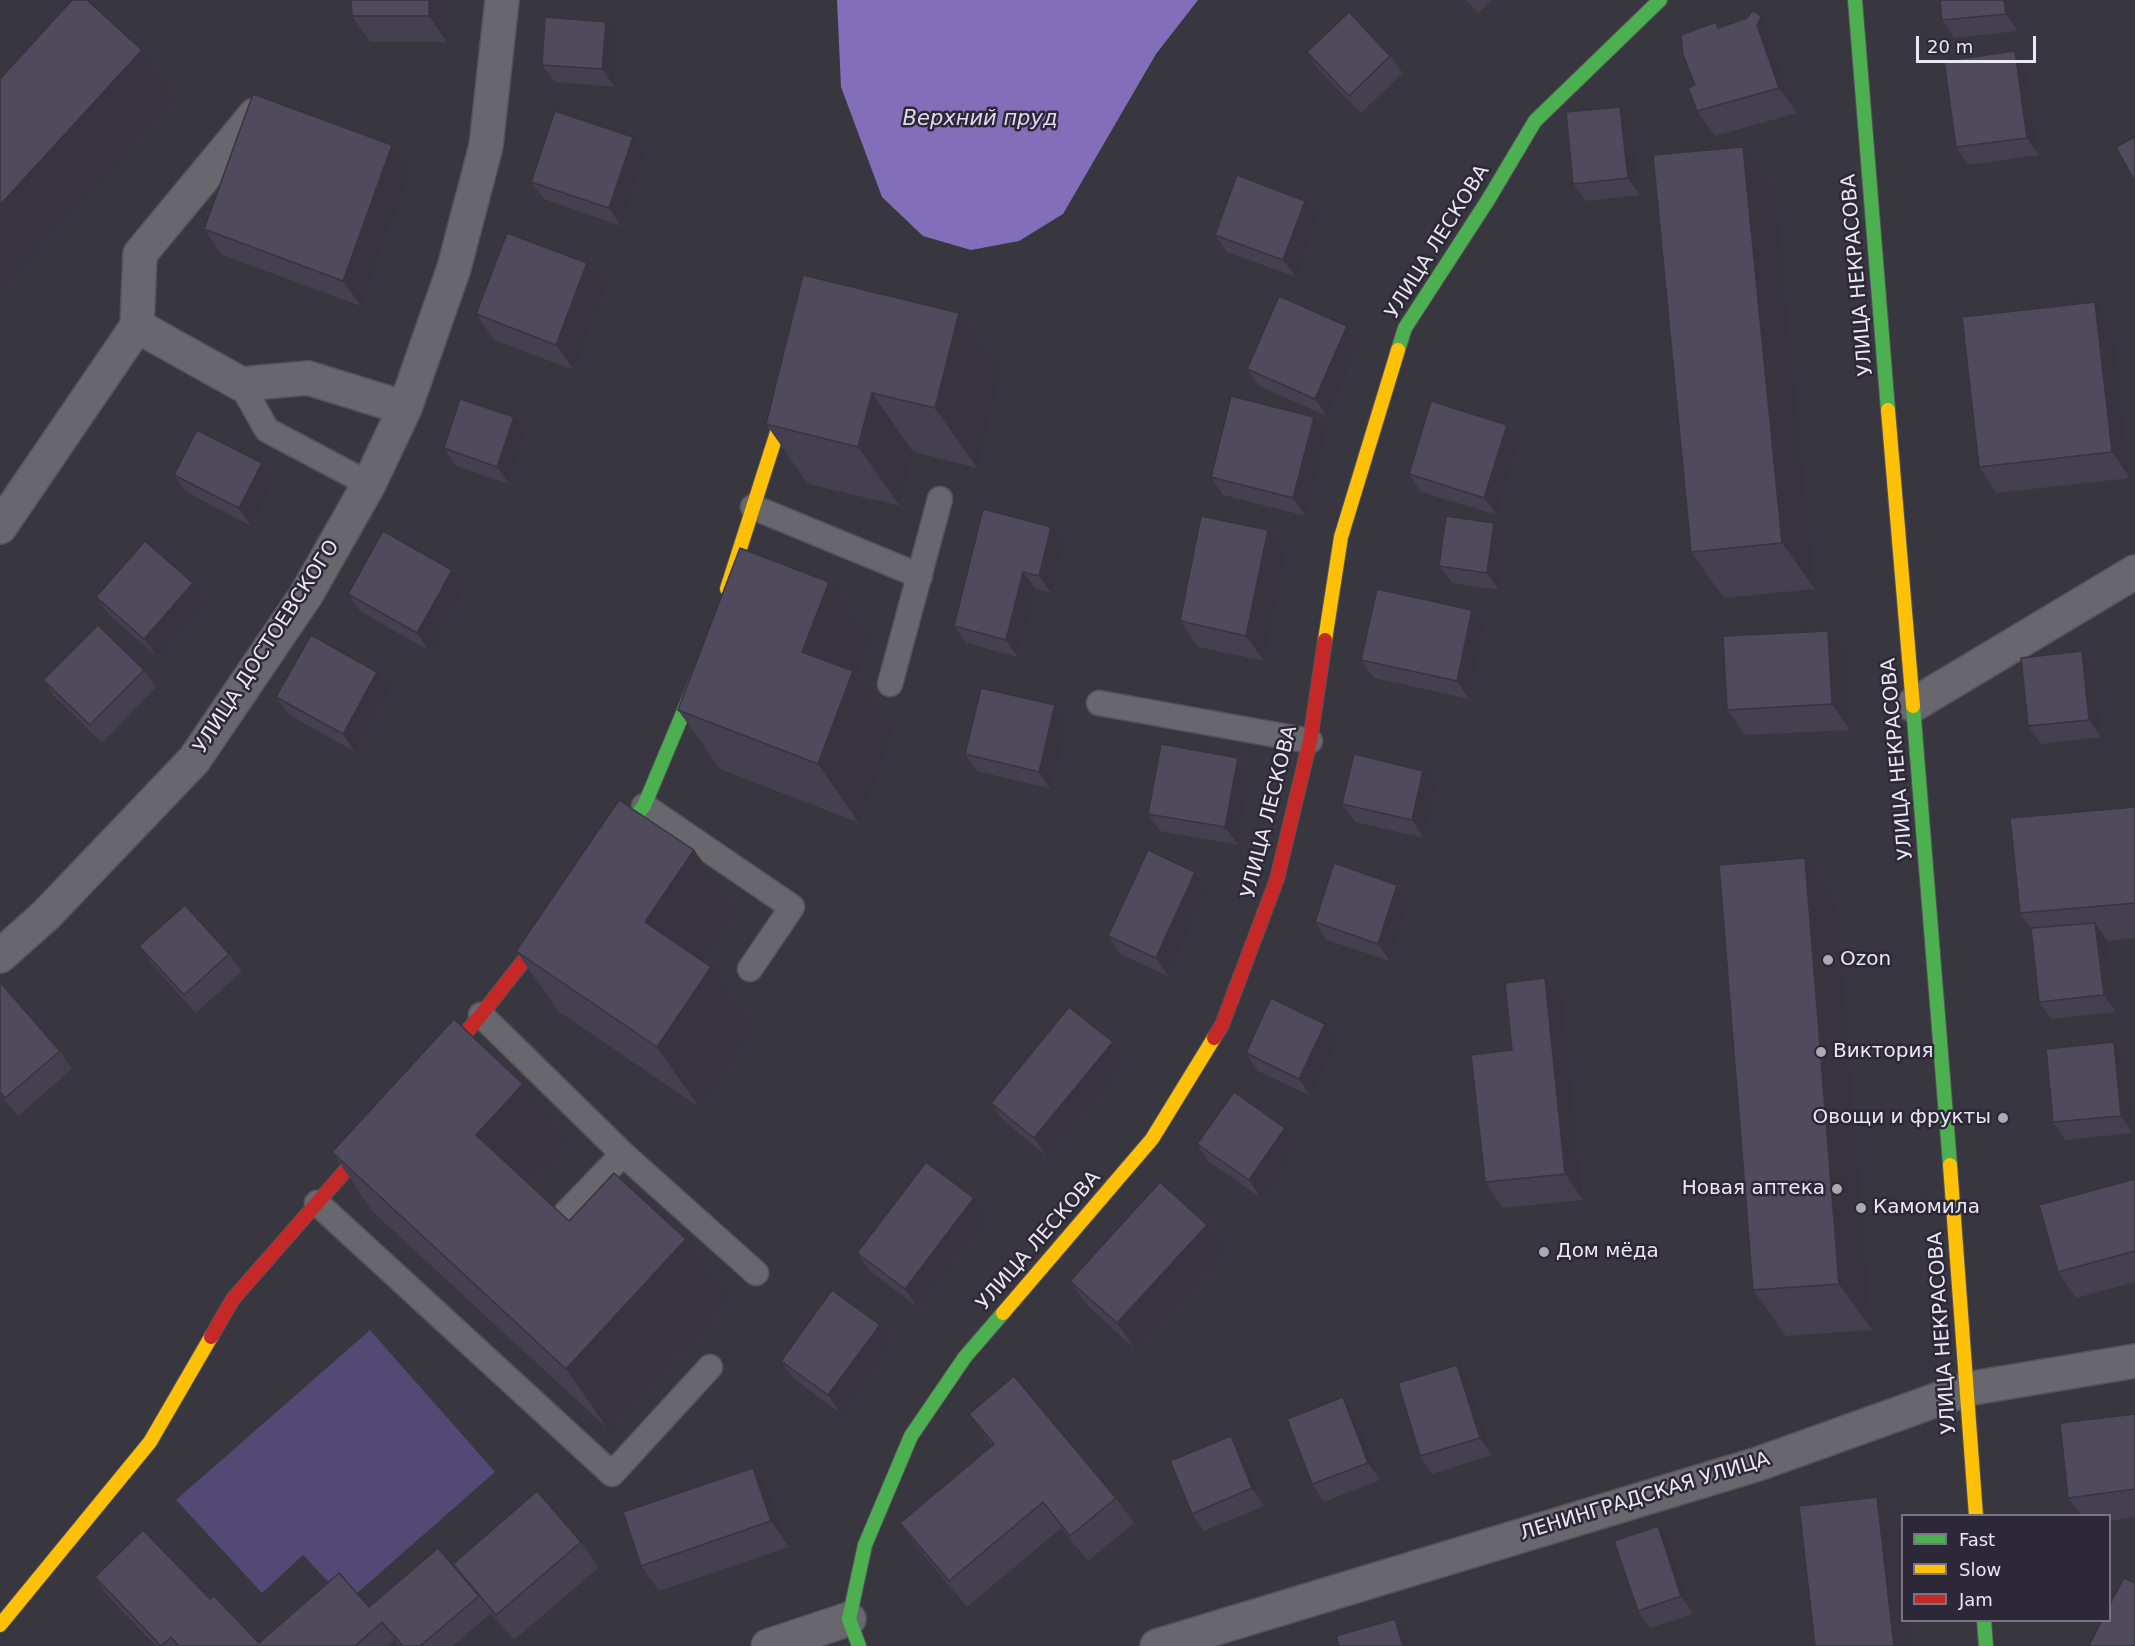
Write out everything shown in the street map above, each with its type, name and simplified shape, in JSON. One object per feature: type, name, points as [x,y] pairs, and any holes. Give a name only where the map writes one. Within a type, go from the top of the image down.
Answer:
[{"type":"street","name":"УЛИЦА ДОСТОЕВСКОГО","points":[[0,956],[46,915],[194,760],[306,595],[369,484],[405,408],[454,268],[486,146],[502,0]]},
{"type":"street","name":"УЛИЦА ЛЕСКОВА","points":[[854,1633],[865,1545],[911,1436],[965,1357],[1152,1139],[1222,1025],[1277,879],[1310,741],[1341,537],[1405,328],[1488,200],[1535,121],[1660,0]]},
{"type":"street","name":"УЛИЦА НЕКРАСОВА","points":[[1856,0],[1932,929],[1976,1514]]},
{"type":"street","points":[[0,527],[137,326],[140,255],[255,115]]},
{"type":"street","points":[[137,326],[241,384],[308,378],[405,408]]},
{"type":"street","points":[[724,598],[794,379]]},
{"type":"street","points":[[1913,705],[2135,572]]},
{"type":"street","points":[[601,861],[644,806],[702,666]]},
{"type":"street","points":[[426,1078],[481,1015],[559,915]]},
{"type":"street","points":[[0,1625],[150,1442],[232,1299],[379,1131]]},
{"type":"street","name":"ЛЕНИНГРАДСКАЯ УЛИЦА","points":[[1157,1646],[1758,1464],[1966,1389],[2135,1361]]},
{"type":"street","points":[[1984,1622],[1986,1646]]},
{"type":"street","points":[[768,1646],[854,1633]]},
{"type":"lane","points":[[241,384],[267,430],[369,484]]},
{"type":"lane","points":[[890,684],[940,499]]},
{"type":"lane","points":[[753,507],[920,576]]},
{"type":"lane","points":[[1099,703],[1310,741]]},
{"type":"lane","points":[[644,806],[792,907],[750,969]]},
{"type":"lane","points":[[481,1015],[623,1154],[756,1273]]},
{"type":"lane","points":[[567,1212],[623,1154]]},
{"type":"lane","points":[[317,1203],[612,1474],[710,1367]]},
{"type":"shaded area","points":[[370,1330],[495,1472],[347,1602],[303,1555],[262,1593],[176,1500]]},
{"type":"water","name":"Верхний пруд","points":[[837,0],[1198,0],[1156,54],[1063,214],[1019,241],[971,250],[923,236],[882,197],[841,87]]},
{"type":"building","points":[[72,0],[87,0],[142,50],[0,205],[0,79]]},
{"type":"building","points":[[351,0],[429,0],[429,16],[352,16]]},
{"type":"building","points":[[1940,0],[2004,0],[2006,14],[1942,20]]},
{"type":"building","points":[[1752,11],[1761,17],[1757,25],[1779,88],[1697,111],[1688,88],[1695,85],[1683,55],[1681,35],[1716,22],[1718,28],[1747,18]]},
{"type":"building","points":[[1349,12],[1390,56],[1349,96],[1307,52]]},
{"type":"building","points":[[545,17],[606,22],[602,69],[542,65]]},
{"type":"building","points":[[2015,51],[2027,138],[1956,147],[1944,61]]},
{"type":"building","points":[[253,94],[392,145],[343,281],[204,229]]},
{"type":"building","points":[[1620,107],[1628,178],[1573,184],[1566,112]]},
{"type":"building","points":[[555,111],[633,137],[609,208],[531,182]]},
{"type":"building","points":[[2135,137],[2135,182],[2116,147]]},
{"type":"building","points":[[1743,147],[1782,543],[1691,552],[1653,155]]},
{"type":"building","points":[[1237,175],[1305,201],[1283,260],[1215,235]]},
{"type":"building","points":[[507,233],[587,263],[556,345],[476,314]]},
{"type":"building","points":[[803,275],[959,313],[935,408],[872,393],[858,447],[766,424]]},
{"type":"building","points":[[1279,296],[1347,326],[1315,399],[1247,369]]},
{"type":"building","points":[[2095,302],[2112,452],[1979,467],[1962,317]]},
{"type":"building","points":[[1231,396],[1314,417],[1293,498],[1211,477]]},
{"type":"building","points":[[460,399],[514,417],[497,467],[444,448]]},
{"type":"building","points":[[1431,401],[1507,425],[1484,498],[1409,474]]},
{"type":"building","points":[[197,430],[262,463],[239,508],[174,475]]},
{"type":"building","points":[[983,509],[1051,527],[1039,576],[1023,572],[1006,640],[954,626]]},
{"type":"building","points":[[1201,516],[1268,530],[1246,636],[1180,621]]},
{"type":"building","points":[[1446,516],[1494,523],[1487,573],[1439,566]]},
{"type":"building","points":[[383,531],[452,570],[417,633],[348,594]]},
{"type":"building","points":[[145,541],[193,583],[144,639],[96,597]]},
{"type":"building","points":[[740,548],[829,582],[802,652],[853,671],[818,764],[678,710]]},
{"type":"building","points":[[1377,589],[1472,610],[1457,681],[1361,660]]},
{"type":"building","points":[[98,625],[144,670],[90,725],[43,680]]},
{"type":"building","points":[[1828,631],[1832,704],[1727,710],[1723,636]]},
{"type":"building","points":[[311,635],[377,672],[343,734],[276,697]]},
{"type":"building","points":[[2082,651],[2089,720],[2028,726],[2021,658]]},
{"type":"building","points":[[981,688],[1055,705],[1039,772],[965,754]]},
{"type":"building","points":[[1161,744],[1238,758],[1225,827],[1148,814]]},
{"type":"building","points":[[1354,754],[1423,771],[1412,820],[1342,804]]},
{"type":"building","points":[[619,800],[694,850],[645,922],[711,967],[657,1047],[516,951]]},
{"type":"building","points":[[2135,807],[2135,903],[2020,913],[2010,818]]},
{"type":"building","points":[[1148,850],[1195,872],[1156,958],[1108,936]]},
{"type":"building","points":[[1805,858],[1839,1284],[1753,1290],[1719,865]]},
{"type":"building","points":[[1334,863],[1397,885],[1378,944],[1315,922]]},
{"type":"building","points":[[185,905],[229,954],[184,995],[139,946]]},
{"type":"building","points":[[2095,923],[2104,995],[2039,1002],[2031,928]]},
{"type":"building","points":[[1545,978],[1565,1174],[1485,1182],[1471,1055],[1512,1050],[1505,983]]},
{"type":"building","points":[[0,982],[60,1051],[5,1098],[0,1092]]},
{"type":"building","points":[[1271,998],[1325,1024],[1299,1079],[1246,1053]]},
{"type":"building","points":[[1069,1007],[1113,1042],[1034,1138],[991,1103]]},
{"type":"building","points":[[454,1019],[523,1084],[476,1135],[569,1221],[614,1173],[686,1239],[566,1369],[332,1152]]},
{"type":"building","points":[[2114,1042],[2121,1116],[2053,1122],[2046,1049]]},
{"type":"building","points":[[1234,1092],[1285,1128],[1249,1180],[1197,1144]]},
{"type":"building","points":[[926,1162],[974,1198],[905,1289],[857,1253]]},
{"type":"building","points":[[2135,1179],[2135,1251],[2058,1272],[2039,1205]]},
{"type":"building","points":[[1160,1182],[1207,1225],[1117,1323],[1070,1281]]},
{"type":"building","points":[[832,1290],[880,1325],[828,1395],[781,1361]]},
{"type":"building","points":[[1457,1365],[1480,1438],[1420,1456],[1398,1383]]},
{"type":"building","points":[[1014,1376],[1116,1498],[1070,1536],[1043,1502],[949,1581],[900,1523],[994,1444],[969,1414]]},
{"type":"building","points":[[1343,1397],[1368,1463],[1312,1484],[1287,1419]]},
{"type":"building","points":[[2135,1414],[2135,1489],[2068,1498],[2060,1423]]},
{"type":"building","points":[[1231,1436],[1252,1488],[1192,1514],[1170,1461]]},
{"type":"building","points":[[753,1468],[771,1521],[641,1566],[623,1512]]},
{"type":"building","points":[[537,1491],[581,1542],[496,1615],[453,1564]]},
{"type":"building","points":[[1877,1497],[1894,1646],[1815,1646],[1799,1506]]},
{"type":"building","points":[[1658,1526],[1681,1596],[1638,1611],[1614,1541]]},
{"type":"building","points":[[143,1530],[210,1599],[214,1596],[259,1643],[339,1573],[369,1607],[438,1548],[479,1596],[420,1646],[403,1646],[382,1622],[355,1646],[179,1646],[171,1637],[161,1646],[95,1577]]},
{"type":"building","points":[[2124,1578],[2135,1583],[2135,1646],[2089,1646],[2101,1622],[2111,1622],[2111,1602]]},
{"type":"building","points":[[1395,1619],[1403,1646],[1339,1646],[1336,1636]]},
{"type":"traffic: fast","points":[[1398,350],[1405,328],[1488,200],[1535,121],[1660,0]]},
{"type":"traffic: fast","points":[[1855,0],[1888,410]]},
{"type":"traffic: fast","points":[[612,847],[644,806],[699,675]]},
{"type":"traffic: fast","points":[[1913,706],[1950,1165]]},
{"type":"traffic: fast","points":[[859,1646],[849,1619],[865,1545],[911,1436],[965,1357],[1003,1313]]},
{"type":"traffic: fast","points":[[1984,1622],[1986,1646]]},
{"type":"traffic: slow","points":[[1325,640],[1341,537],[1398,350]]},
{"type":"traffic: slow","points":[[727,589],[789,395]]},
{"type":"traffic: slow","points":[[1888,410],[1913,706]]},
{"type":"traffic: slow","points":[[1003,1313],[1152,1139],[1214,1038]]},
{"type":"traffic: slow","points":[[1950,1165],[1976,1514]]},
{"type":"traffic: slow","points":[[0,1625],[150,1442],[211,1337]]},
{"type":"traffic: jam","points":[[1214,1038],[1222,1025],[1277,879],[1310,741],[1325,640]]},
{"type":"traffic: jam","points":[[438,1065],[481,1015],[551,926]]},
{"type":"traffic: jam","points":[[211,1337],[233,1299],[374,1138]]},
{"type":"place","name":"Ozon","points":[[1828,960]]},
{"type":"place","name":"Виктория","points":[[1821,1052]]},
{"type":"place","name":"Овощи и фрукты","points":[[2003,1118]]},
{"type":"place","name":"Новая аптека","points":[[1837,1189]]},
{"type":"place","name":"Камомила","points":[[1861,1208]]},
{"type":"place","name":"Дом мёда","points":[[1544,1252]]}]
